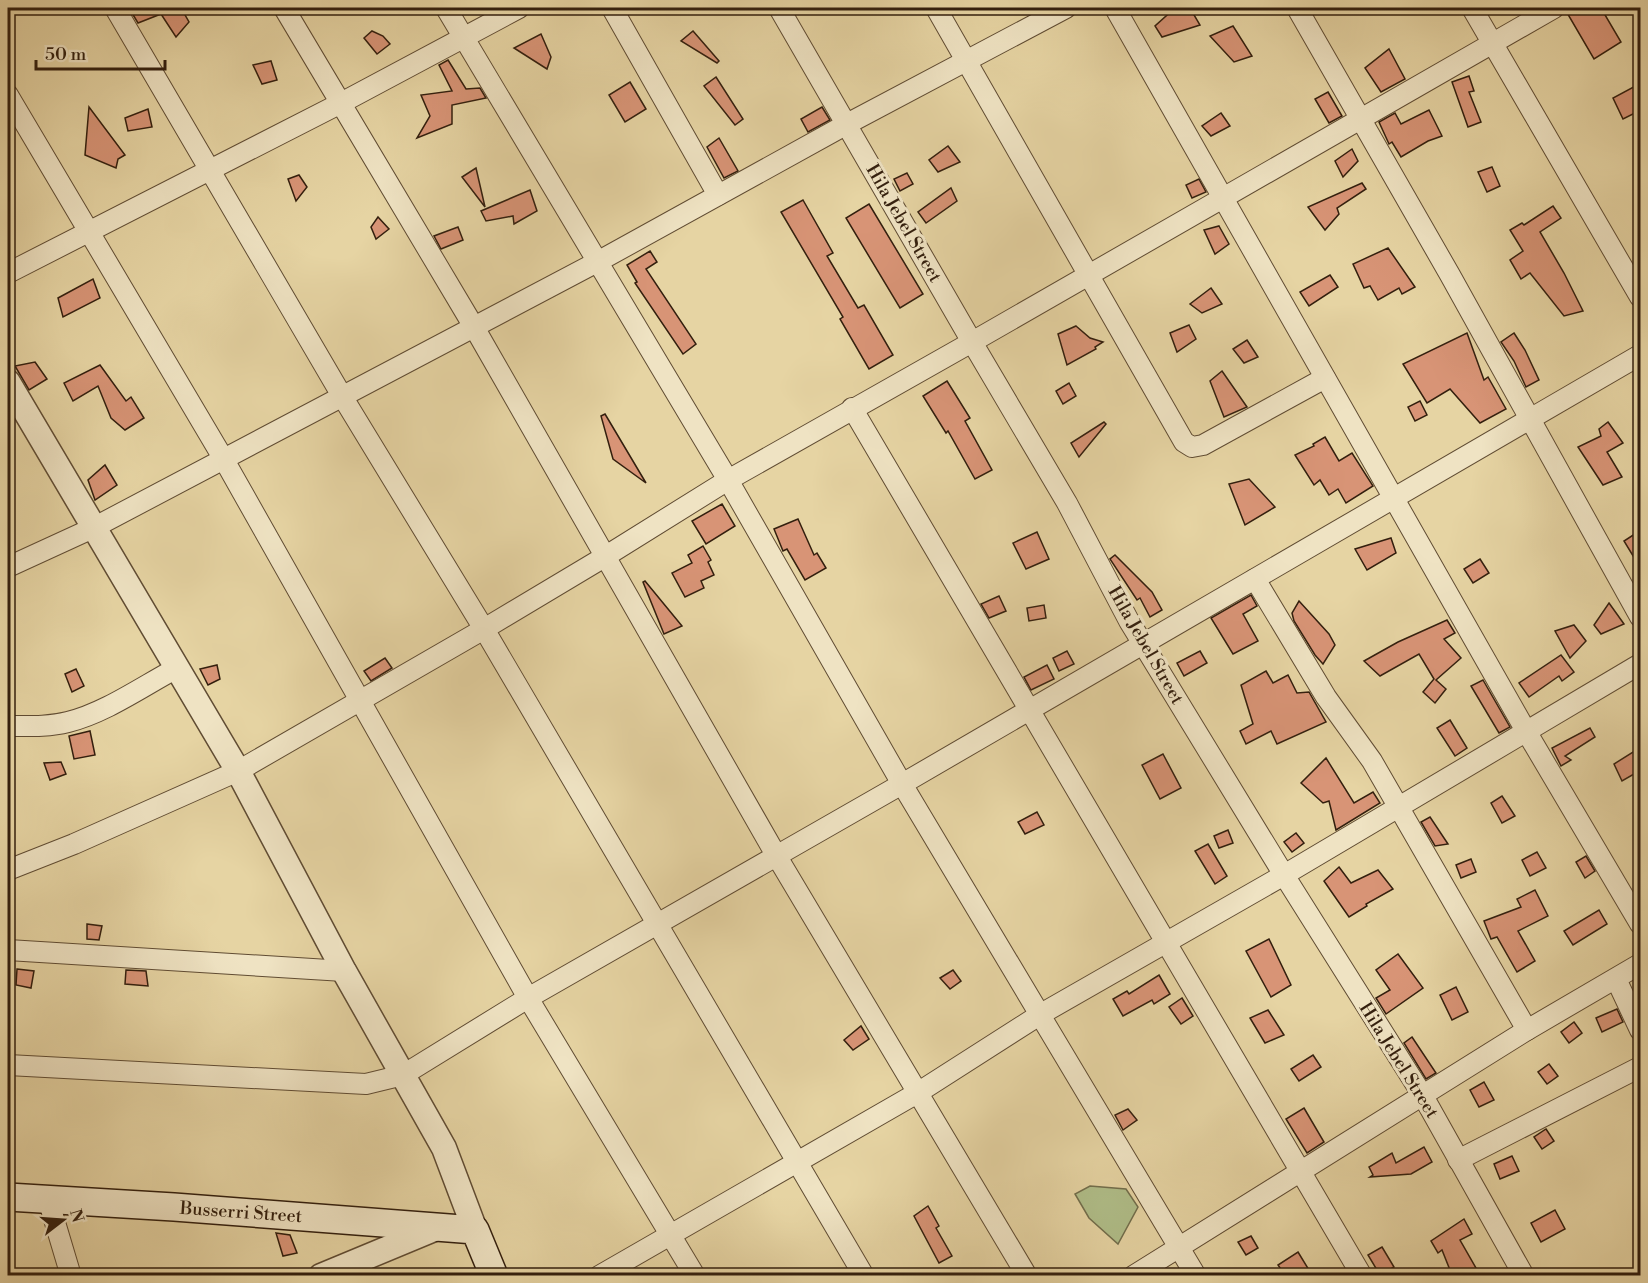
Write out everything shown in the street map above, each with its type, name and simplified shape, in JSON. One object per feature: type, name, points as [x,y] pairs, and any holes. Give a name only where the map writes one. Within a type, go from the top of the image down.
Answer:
[{"type":"main road","name":"Busserri Street","points":[[8,1197],[474,1230]]},
{"type":"main road","points":[[474,1230],[494,1275]]},
{"type":"street","points":[[115,8],[342,396],[484,629],[864,1275]]},
{"type":"street","points":[[284,8],[474,327],[776,855],[1027,1275]]},
{"type":"street","points":[[446,8],[728,480],[902,784],[1196,1275]]},
{"type":"street","points":[[8,273],[341,103],[519,8]]},
{"type":"street","points":[[612,8],[718,195]]},
{"type":"street","name":"Hila Jebel Street","points":[[779,8],[1067,503],[1129,621],[1284,875],[1423,1096],[1524,1275]]},
{"type":"street","points":[[936,8],[1184,442],[1192,447],[1203,445],[1325,378]]},
{"type":"street","points":[[8,567],[93,528],[474,327],[1066,8]]},
{"type":"street","points":[[1114,8],[1526,731],[1641,924]]},
{"type":"street","points":[[1297,8],[1450,275],[1641,617]]},
{"type":"street","points":[[1472,8],[1641,297]]},
{"type":"street","points":[[8,870],[74,844],[238,771],[484,629],[728,480],[852,408],[972,342],[1554,8]]},
{"type":"street","points":[[8,95],[223,458],[528,998],[695,1275]]},
{"type":"street","points":[[8,1065],[366,1084],[403,1075],[528,998],[1641,355]]},
{"type":"street","points":[[8,382],[238,771],[344,971],[444,1148],[474,1230]]},
{"type":"street","points":[[852,408],[1362,1275]]},
{"type":"street","points":[[1255,579],[1326,698],[1371,761],[1527,1030]]},
{"type":"street","points":[[599,1275],[919,1092],[1041,1014],[1284,875],[1641,664]]},
{"type":"street","points":[[8,726],[68,722],[85,716],[177,668]]},
{"type":"street","points":[[8,950],[344,971]]},
{"type":"street","points":[[1133,1275],[1527,1030],[1641,964]]},
{"type":"street","points":[[1616,980],[1641,1030]]},
{"type":"street","points":[[1458,1160],[1641,1067]]},
{"type":"street","points":[[48,1200],[71,1275]]},
{"type":"street","points":[[321,1275],[439,1227]]},
{"type":"green space","points":[[1090,1186],[1126,1189],[1138,1207],[1118,1244],[1089,1218],[1075,1194]]},
{"type":"building","points":[[129,8],[181,8],[189,22],[176,37],[161,14],[138,23]]},
{"type":"building","points":[[1175,8],[1190,8],[1200,25],[1162,37],[1155,26]]},
{"type":"building","points":[[1601,8],[1621,42],[1594,59],[1566,11]]},
{"type":"building","points":[[1233,26],[1252,56],[1234,62],[1210,36]]},
{"type":"building","points":[[372,31],[383,36],[390,44],[377,54],[364,38]]},
{"type":"building","points":[[693,31],[719,61],[717,63],[681,41]]},
{"type":"building","points":[[541,34],[551,57],[547,69],[514,48]]},
{"type":"building","points":[[1389,49],[1405,79],[1381,92],[1365,68]]},
{"type":"building","points":[[448,60],[466,89],[480,88],[486,98],[452,105],[452,124],[417,138],[430,116],[421,95],[452,91],[439,65]]},
{"type":"building","points":[[271,61],[277,80],[262,84],[253,65]]},
{"type":"building","points":[[1469,76],[1474,91],[1469,92],[1481,122],[1468,127],[1452,82]]},
{"type":"building","points":[[716,77],[743,119],[735,125],[704,86]]},
{"type":"building","points":[[630,82],[646,109],[625,122],[609,95]]},
{"type":"building","points":[[1641,83],[1641,110],[1623,119],[1613,98]]},
{"type":"building","points":[[1328,92],[1342,116],[1329,123],[1315,99]]},
{"type":"building","points":[[89,107],[125,155],[118,159],[116,168],[85,155]]},
{"type":"building","points":[[822,107],[830,120],[808,132],[801,119]]},
{"type":"building","points":[[148,109],[152,127],[128,131],[125,118]]},
{"type":"building","points":[[1429,110],[1442,136],[1428,141],[1401,157],[1392,142],[1389,144],[1379,122],[1395,113],[1401,124]]},
{"type":"building","points":[[1221,113],[1230,126],[1211,136],[1202,126]]},
{"type":"building","points":[[719,138],[738,171],[724,178],[707,147]]},
{"type":"building","points":[[948,146],[960,162],[938,172],[929,160]]},
{"type":"building","points":[[1352,149],[1358,161],[1343,177],[1335,161]]},
{"type":"building","points":[[1492,167],[1500,186],[1487,192],[1478,172]]},
{"type":"building","points":[[476,168],[485,207],[462,177]]},
{"type":"building","points":[[907,173],[913,184],[900,191],[894,179]]},
{"type":"building","points":[[299,175],[307,187],[296,201],[288,179]]},
{"type":"building","points":[[1199,179],[1206,192],[1192,198],[1186,185]]},
{"type":"building","points":[[1362,183],[1366,189],[1337,208],[1339,214],[1325,230],[1308,207]]},
{"type":"building","points":[[951,188],[957,201],[926,223],[918,212]]},
{"type":"building","points":[[530,190],[537,211],[514,224],[513,216],[486,221],[481,211]]},
{"type":"building","points":[[803,200],[833,253],[827,256],[858,308],[864,305],[893,355],[869,369],[840,319],[843,317],[781,212]]},
{"type":"building","points":[[869,204],[923,294],[900,308],[846,218]]},
{"type":"building","points":[[1553,206],[1561,218],[1540,232],[1583,311],[1564,316],[1530,273],[1521,279],[1510,260],[1523,251],[1510,230],[1522,223],[1524,225]]},
{"type":"building","points":[[378,217],[389,229],[376,239],[371,227]]},
{"type":"building","points":[[1219,226],[1229,244],[1215,254],[1204,230]]},
{"type":"building","points":[[458,227],[463,240],[441,249],[434,236]]},
{"type":"building","points":[[1388,248],[1415,287],[1402,294],[1399,288],[1378,300],[1370,286],[1364,288],[1353,264]]},
{"type":"building","points":[[650,251],[657,262],[646,269],[696,344],[683,354],[635,283],[637,282],[627,265]]},
{"type":"building","points":[[1330,275],[1338,287],[1309,306],[1300,292]]},
{"type":"building","points":[[93,279],[100,298],[63,317],[58,298]]},
{"type":"building","points":[[1211,288],[1222,304],[1202,313],[1190,304]]},
{"type":"building","points":[[1189,325],[1196,339],[1177,352],[1170,333]]},
{"type":"building","points":[[1076,326],[1090,338],[1103,342],[1095,347],[1096,349],[1067,365],[1058,334]]},
{"type":"building","points":[[1467,333],[1484,380],[1488,377],[1506,409],[1480,423],[1450,389],[1427,403],[1403,364]]},
{"type":"building","points":[[1514,333],[1539,380],[1526,387],[1514,361],[1501,342]]},
{"type":"building","points":[[1247,340],[1258,357],[1244,363],[1233,349]]},
{"type":"building","points":[[35,362],[47,379],[29,390],[15,366]]},
{"type":"building","points":[[100,365],[126,401],[131,397],[144,418],[125,430],[111,418],[98,386],[73,401],[64,383]]},
{"type":"building","points":[[1222,371],[1247,407],[1224,417],[1210,381]]},
{"type":"building","points":[[947,381],[970,418],[965,421],[992,470],[975,479],[948,431],[946,433],[923,396]]},
{"type":"building","points":[[1069,383],[1076,396],[1063,404],[1056,391]]},
{"type":"building","points":[[1420,401],[1427,415],[1415,421],[1408,407]]},
{"type":"building","points":[[605,414],[646,483],[613,459],[601,416]]},
{"type":"building","points":[[1104,422],[1106,424],[1079,457],[1071,443]]},
{"type":"building","points":[[1608,422],[1623,443],[1607,452],[1622,477],[1603,485],[1578,447],[1601,436],[1599,429]]},
{"type":"building","points":[[1325,437],[1339,461],[1352,453],[1373,486],[1346,503],[1338,489],[1329,495],[1320,480],[1314,485],[1295,455],[1314,446],[1313,444]]},
{"type":"building","points":[[105,465],[117,485],[95,500],[88,480]]},
{"type":"building","points":[[1249,479],[1275,507],[1245,525],[1229,484]]},
{"type":"building","points":[[722,504],[735,526],[706,544],[692,521]]},
{"type":"building","points":[[798,519],[814,555],[817,553],[826,568],[805,580],[787,549],[783,551],[774,529]]},
{"type":"building","points":[[1641,530],[1641,569],[1624,541]]},
{"type":"building","points":[[1037,532],[1049,559],[1026,569],[1013,543]]},
{"type":"building","points":[[1391,538],[1396,553],[1367,570],[1355,549]]},
{"type":"building","points":[[703,546],[711,560],[708,562],[714,575],[701,581],[704,588],[685,597],[672,573],[692,563],[688,555]]},
{"type":"building","points":[[1115,555],[1152,592],[1162,610],[1150,617],[1140,598],[1137,600],[1110,559]]},
{"type":"building","points":[[1480,559],[1489,573],[1473,583],[1464,569]]},
{"type":"building","points":[[645,581],[682,626],[664,634],[643,582]]},
{"type":"building","points":[[1251,595],[1257,606],[1243,614],[1258,641],[1233,654],[1211,618]]},
{"type":"building","points":[[999,596],[1006,611],[989,618],[981,604]]},
{"type":"building","points":[[1299,601],[1329,634],[1335,645],[1323,664],[1294,621],[1292,613]]},
{"type":"building","points":[[1609,603],[1624,624],[1601,634],[1594,625]]},
{"type":"building","points":[[1044,605],[1046,618],[1029,621],[1027,608]]},
{"type":"building","points":[[1447,620],[1455,633],[1444,639],[1461,658],[1436,680],[1446,689],[1435,703],[1423,692],[1434,679],[1419,654],[1380,676],[1364,661],[1398,642]]},
{"type":"building","points":[[1574,625],[1586,641],[1570,658],[1555,631]]},
{"type":"building","points":[[1067,651],[1074,664],[1059,671],[1053,658]]},
{"type":"building","points":[[1200,651],[1207,663],[1184,676],[1177,663]]},
{"type":"building","points":[[1561,655],[1574,672],[1562,681],[1559,676],[1529,697],[1519,683]]},
{"type":"building","points":[[385,658],[392,668],[371,681],[364,671]]},
{"type":"building","points":[[217,665],[220,679],[208,685],[200,669]]},
{"type":"building","points":[[1047,665],[1054,679],[1031,690],[1024,677]]},
{"type":"building","points":[[76,669],[84,686],[72,692],[65,674]]},
{"type":"building","points":[[1266,671],[1273,683],[1288,675],[1297,693],[1309,692],[1326,722],[1277,744],[1271,731],[1246,744],[1240,731],[1253,724],[1241,685]]},
{"type":"building","points":[[1483,680],[1510,727],[1499,733],[1471,686]]},
{"type":"building","points":[[1450,720],[1467,748],[1455,756],[1437,728]]},
{"type":"building","points":[[1590,728],[1595,737],[1565,756],[1571,760],[1561,766],[1552,748]]},
{"type":"building","points":[[90,731],[95,755],[74,759],[69,736]]},
{"type":"building","points":[[1633,752],[1641,770],[1622,781],[1614,764]]},
{"type":"building","points":[[1163,754],[1181,788],[1160,799],[1142,765]]},
{"type":"building","points":[[1326,758],[1354,803],[1373,792],[1380,803],[1336,830],[1329,801],[1323,803],[1301,783]]},
{"type":"building","points":[[61,762],[66,774],[50,780],[44,763]]},
{"type":"building","points":[[1502,796],[1515,816],[1502,823],[1491,803]]},
{"type":"building","points":[[1037,812],[1044,825],[1025,834],[1018,822]]},
{"type":"building","points":[[1430,817],[1448,844],[1435,846],[1421,822]]},
{"type":"building","points":[[1228,830],[1233,843],[1219,848],[1214,836]]},
{"type":"building","points":[[1296,833],[1304,843],[1292,852],[1284,842]]},
{"type":"building","points":[[1208,844],[1227,876],[1215,884],[1195,851]]},
{"type":"building","points":[[1537,852],[1546,868],[1530,876],[1522,860]]},
{"type":"building","points":[[1586,856],[1595,871],[1585,878],[1576,862]]},
{"type":"building","points":[[1471,859],[1476,872],[1461,878],[1456,865]]},
{"type":"building","points":[[1339,867],[1351,883],[1378,870],[1393,889],[1366,904],[1367,906],[1349,917],[1324,881]]},
{"type":"building","points":[[1535,890],[1548,916],[1518,931],[1535,961],[1517,972],[1497,937],[1491,939],[1484,921],[1521,907],[1517,899]]},
{"type":"building","points":[[1599,910],[1607,924],[1573,945],[1564,931]]},
{"type":"building","points":[[87,924],[102,926],[99,940],[87,939]]},
{"type":"building","points":[[1269,939],[1291,985],[1271,997],[1246,951]]},
{"type":"building","points":[[1398,954],[1423,988],[1386,1014],[1376,998],[1390,990],[1376,970]]},
{"type":"building","points":[[17,969],[34,971],[31,988],[16,985]]},
{"type":"building","points":[[126,970],[146,971],[148,986],[125,984]]},
{"type":"building","points":[[953,970],[961,981],[950,989],[940,978]]},
{"type":"building","points":[[1159,975],[1170,994],[1154,1004],[1152,1000],[1123,1016],[1113,999],[1127,991],[1129,994]]},
{"type":"building","points":[[1456,987],[1468,1012],[1452,1020],[1440,995]]},
{"type":"building","points":[[1182,998],[1193,1016],[1181,1024],[1169,1007]]},
{"type":"building","points":[[1617,1009],[1623,1022],[1602,1032],[1596,1018]]},
{"type":"building","points":[[1268,1010],[1284,1035],[1265,1043],[1250,1018]]},
{"type":"building","points":[[1574,1022],[1582,1033],[1569,1043],[1561,1032]]},
{"type":"building","points":[[861,1026],[869,1039],[853,1050],[844,1040]]},
{"type":"building","points":[[1412,1037],[1436,1073],[1426,1079],[1404,1043]]},
{"type":"building","points":[[1313,1055],[1321,1067],[1299,1081],[1291,1069]]},
{"type":"building","points":[[1549,1064],[1558,1076],[1547,1084],[1538,1072]]},
{"type":"building","points":[[1484,1082],[1494,1100],[1479,1107],[1470,1090]]},
{"type":"building","points":[[1304,1108],[1324,1142],[1307,1153],[1286,1119]]},
{"type":"building","points":[[1128,1109],[1137,1120],[1123,1130],[1115,1115]]},
{"type":"building","points":[[1546,1129],[1554,1141],[1542,1149],[1534,1137]]},
{"type":"building","points":[[1424,1147],[1432,1162],[1411,1174],[1370,1177],[1373,1175],[1369,1167],[1392,1153],[1396,1163]]},
{"type":"building","points":[[1512,1156],[1519,1171],[1500,1179],[1494,1164]]},
{"type":"building","points":[[928,1206],[939,1226],[936,1228],[952,1256],[939,1263],[914,1216]]},
{"type":"building","points":[[1555,1210],[1565,1229],[1541,1242],[1531,1223]]},
{"type":"building","points":[[1464,1219],[1472,1234],[1460,1240],[1480,1275],[1457,1275],[1453,1269],[1450,1270],[1442,1250],[1438,1253],[1431,1241]]},
{"type":"building","points":[[276,1233],[290,1235],[297,1253],[283,1256]]},
{"type":"building","points":[[1251,1236],[1258,1248],[1246,1255],[1238,1242]]},
{"type":"building","points":[[1382,1247],[1394,1267],[1380,1275],[1368,1255]]},
{"type":"building","points":[[1298,1252],[1312,1275],[1285,1275],[1278,1265]]}]
